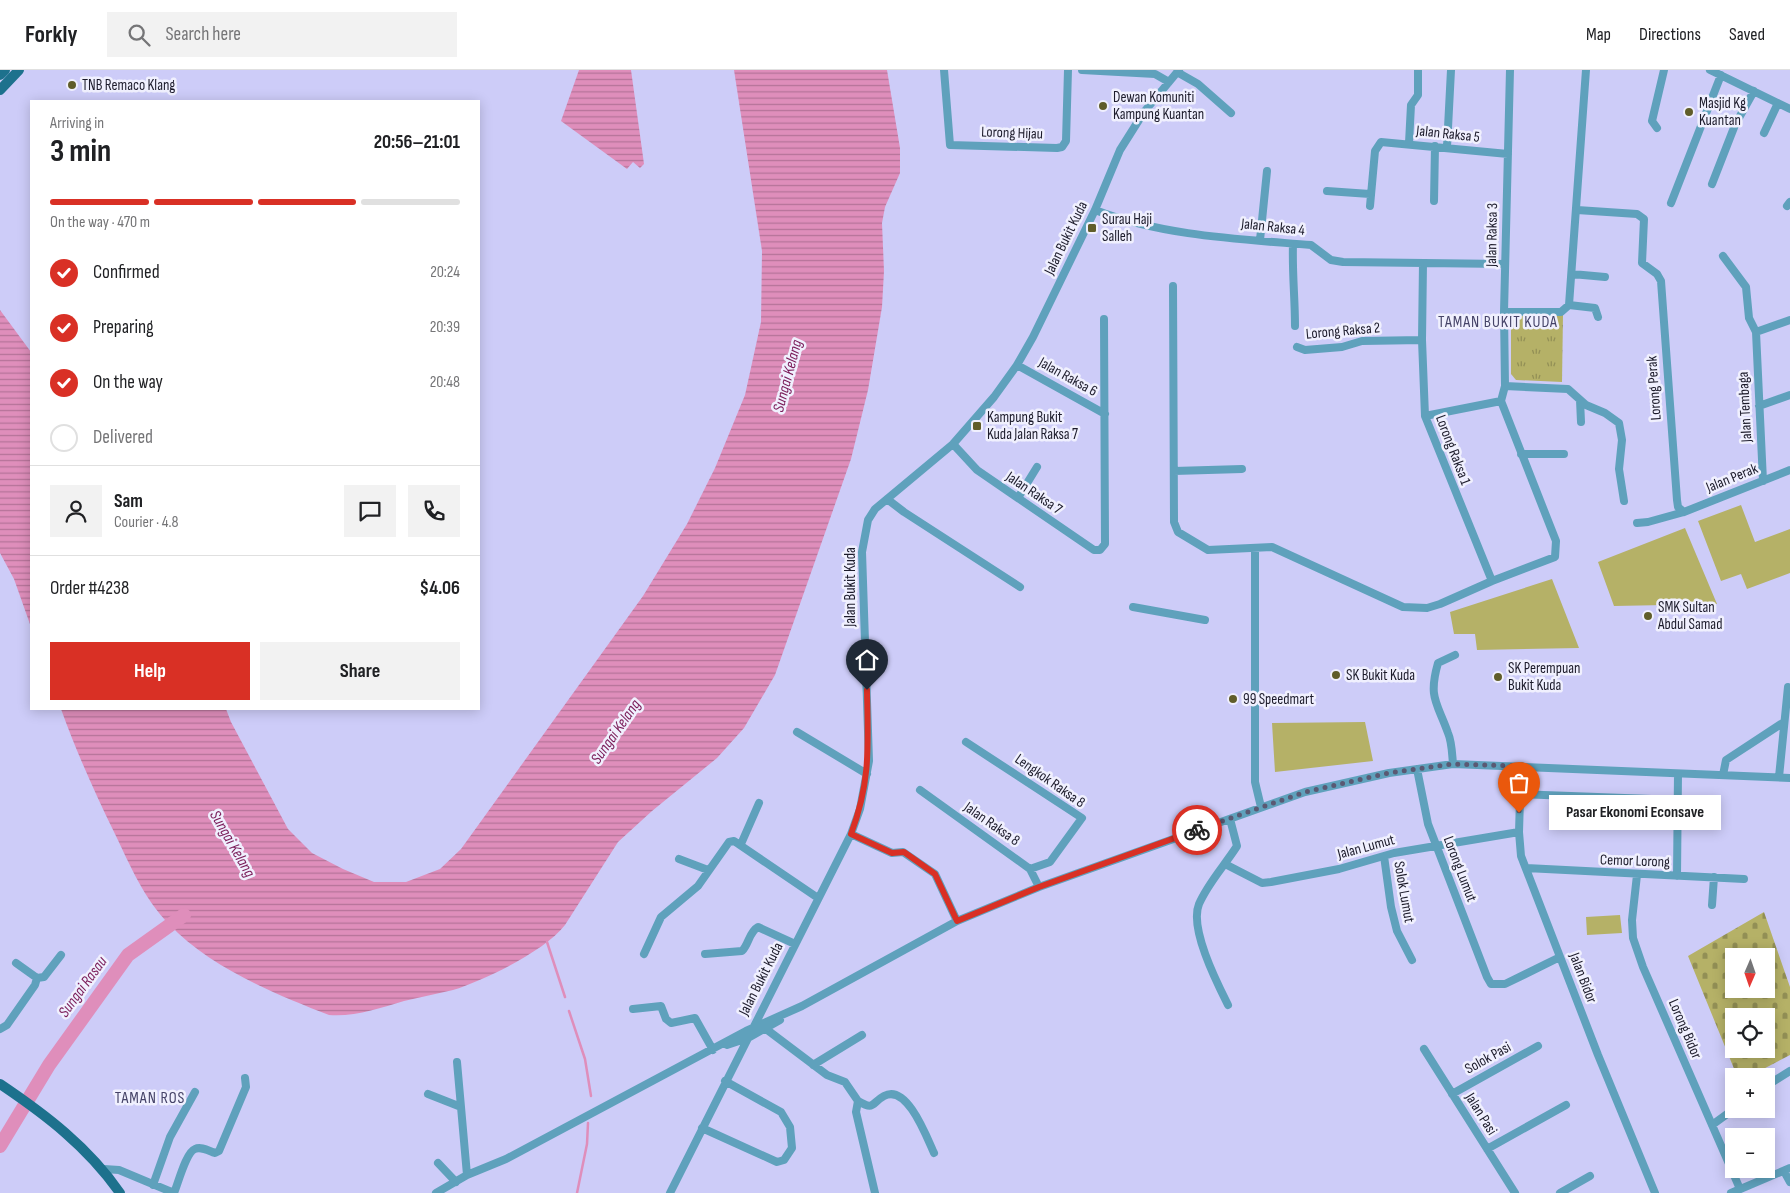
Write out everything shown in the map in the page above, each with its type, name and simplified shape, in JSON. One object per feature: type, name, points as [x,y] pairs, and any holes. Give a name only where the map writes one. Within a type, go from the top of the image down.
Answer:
[{"type":"main road","points":[[0,75],[5,70]]},
{"type":"main road","points":[[0,90],[19,70]]},
{"type":"main road","points":[[2,1085],[66,1132],[104,1169],[120,1193]]},
{"type":"street","name":"Lorong Hijau","points":[[944,70],[950,145],[1056,148],[1065,144],[1067,137],[1068,70]]},
{"type":"street","points":[[1082,70],[1155,74],[1169,82]]},
{"type":"street","points":[[1409,143],[1412,105],[1418,95],[1418,70]]},
{"type":"street","points":[[1447,147],[1452,70]]},
{"type":"street","name":"Jalan Raksa 3","points":[[1500,401],[1505,386],[1504,312],[1510,70]]},
{"type":"street","points":[[1504,312],[1561,312],[1569,305],[1586,70]]},
{"type":"street","points":[[1657,128],[1652,122],[1664,70]]},
{"type":"street","points":[[1710,70],[1790,109]]},
{"type":"street","points":[[1178,71],[1198,84],[1231,113]]},
{"type":"street","name":"Jalan Bukit Kuda","points":[[670,1193],[851,834],[860,809],[869,761],[862,552],[868,520],[875,509],[953,444],[994,397],[1017,365],[1037,329],[1095,210],[1120,150],[1144,112],[1178,71]]},
{"type":"street","points":[[1671,203],[1721,75]]},
{"type":"street","points":[[1712,184],[1735,124],[1754,91]]},
{"type":"street","points":[[1764,132],[1778,103]]},
{"type":"street","name":"Jalan Raksa 5","points":[[1370,194],[1375,151],[1377,145],[1385,142],[1508,154]]},
{"type":"street","points":[[1434,201],[1436,146]]},
{"type":"street","points":[[1260,240],[1266,171]]},
{"type":"street","points":[[1328,191],[1370,194],[1370,206]]},
{"type":"street","name":"Jalan Raksa 4","points":[[1095,210],[1127,222],[1160,228],[1311,245],[1330,260],[1343,262],[1505,264]]},
{"type":"street","name":"Lorong Perak","points":[[1577,210],[1641,216],[1645,224],[1643,269],[1657,274],[1660,281],[1677,500],[1678,507],[1684,512]]},
{"type":"street","points":[[1293,244],[1291,277],[1295,293],[1295,326]]},
{"type":"street","name":"Jalan Tembaga","points":[[1724,256],[1746,287],[1749,318],[1756,332],[1762,480]]},
{"type":"street","name":"Lorong Raksa 1","points":[[1423,263],[1422,340],[1425,416],[1492,581]]},
{"type":"street","points":[[1572,274],[1605,277]]},
{"type":"street","points":[[1173,286],[1174,522],[1178,532],[1208,550],[1272,547],[1403,607],[1427,608],[1492,581],[1551,560],[1556,554],[1556,541],[1500,401],[1425,416]]},
{"type":"street","points":[[1569,305],[1595,308],[1598,317]]},
{"type":"street","points":[[1104,319],[1105,414]]},
{"type":"street","points":[[1756,332],[1790,320]]},
{"type":"street","name":"Lorong Raksa 2","points":[[1297,347],[1305,350],[1342,347],[1362,340],[1422,340]]},
{"type":"street","name":"Jalan Raksa 6","points":[[1017,365],[1105,414]]},
{"type":"street","points":[[1505,386],[1568,389],[1580,400],[1606,413],[1618,422],[1621,428],[1619,469],[1624,501]]},
{"type":"street","points":[[1759,406],[1790,395]]},
{"type":"street","points":[[1580,400],[1581,422]]},
{"type":"street","name":"Jalan Raksa 7","points":[[953,444],[977,470],[1094,550],[1100,550],[1105,544],[1105,414]]},
{"type":"street","points":[[1521,454],[1564,454]]},
{"type":"street","points":[[1018,498],[1037,467]]},
{"type":"street","points":[[1174,471],[1242,469]]},
{"type":"street","name":"Jalan Perak","points":[[1637,523],[1648,522],[1684,512],[1790,470]]},
{"type":"street","points":[[887,499],[1020,587]]},
{"type":"street","points":[[1255,548],[1255,782],[1261,807]]},
{"type":"street","points":[[1133,606],[1205,620]]},
{"type":"street","points":[[1453,764],[1449,735],[1432,696],[1438,663],[1455,655]]},
{"type":"street","points":[[1778,777],[1788,702],[1788,687]]},
{"type":"street","points":[[1723,775],[1726,760],[1784,722]]},
{"type":"street","points":[[797,732],[867,774]]},
{"type":"street","name":"Lengkok Raksa 8","points":[[966,742],[1082,818],[1050,862],[1030,869]]},
{"type":"street","points":[[714,1050],[748,1038],[766,1029],[798,1008],[957,921],[1039,887],[1305,792],[1417,769],[1453,764],[1790,778]]},
{"type":"street","name":"Jalan Bidor","points":[[1521,766],[1519,832],[1521,856],[1654,1193]]},
{"type":"street","name":"Lorong Lumut","points":[[1417,769],[1425,814],[1491,984],[1506,984],[1560,957]]},
{"type":"street","points":[[1677,876],[1678,774]]},
{"type":"street","name":"Jalan Raksa 8","points":[[920,790],[1030,869],[1039,887]]},
{"type":"street","points":[[1520,794],[1678,800]]},
{"type":"street","points":[[741,844],[759,803]]},
{"type":"street","points":[[1228,1005],[1203,946],[1197,913],[1208,886],[1237,846],[1230,819]]},
{"type":"street","name":"Jalan Lumut","points":[[1225,864],[1262,883],[1339,869],[1384,856],[1519,832]]},
{"type":"street","points":[[851,834],[892,853],[904,852],[935,874],[957,921]]},
{"type":"street","points":[[644,954],[661,917],[698,886],[729,842],[734,841],[741,844],[818,898]]},
{"type":"street","name":"Solok Lumut","points":[[1384,856],[1391,907],[1397,931],[1412,960]]},
{"type":"street","points":[[679,860],[708,870]]},
{"type":"street","name":"Cemor Lorong","points":[[1526,868],[1744,879]]},
{"type":"street","name":"Lorong Bidor","points":[[1637,874],[1632,920],[1633,938],[1643,967],[1740,1189]]},
{"type":"street","points":[[1712,905],[1714,877]]},
{"type":"street","points":[[705,954],[742,951],[746,948],[754,929],[758,927],[794,944]]},
{"type":"street","points":[[16,963],[37,978],[44,977],[61,956]]},
{"type":"street","points":[[0,1030],[7,1025],[33,991],[37,978]]},
{"type":"street","points":[[765,1004],[768,1014],[785,1013]]},
{"type":"street","points":[[633,1009],[661,1006],[666,1019],[671,1023],[694,1018],[698,1021],[714,1050]]},
{"type":"street","points":[[436,1193],[467,1175],[506,1159],[714,1050],[752,1028],[798,1008]]},
{"type":"street","points":[[766,1029],[827,1075],[845,1082],[858,1101],[867,1106],[872,1106],[889,1094],[900,1097],[909,1103],[934,1153]]},
{"type":"street","points":[[813,1065],[862,1036]]},
{"type":"street","name":"Solok Pasi","points":[[1452,1094],[1538,1046]]},
{"type":"street","name":"Jalan Pasi","points":[[1424,1049],[1515,1193]]},
{"type":"street","points":[[714,1050],[732,1050],[734,1054],[732,1067]]},
{"type":"street","points":[[457,1062],[467,1175]]},
{"type":"street","points":[[1775,1080],[1790,1071]]},
{"type":"street","points":[[104,1169],[119,1170],[174,1193],[189,1154],[195,1149],[202,1148],[215,1154],[219,1151],[246,1087],[245,1078]]},
{"type":"street","points":[[702,1128],[777,1162],[788,1155],[792,1148],[790,1127],[781,1112],[725,1081]]},
{"type":"street","points":[[153,1184],[170,1137],[195,1092]]},
{"type":"street","points":[[428,1094],[461,1106]]},
{"type":"street","points":[[858,1101],[856,1112],[875,1193]]},
{"type":"street","points":[[1487,1149],[1566,1105]]},
{"type":"street","points":[[1712,1125],[1725,1116]]},
{"type":"street","points":[[438,1163],[456,1182]]},
{"type":"street","points":[[1731,1193],[1787,1169],[1790,1182]]},
{"type":"street","points":[[1560,1193],[1590,1176]]},
{"type":"green space","points":[[1511,315],[1563,315],[1562,382],[1516,380],[1511,374]]},
{"type":"green space","points":[[1741,505],[1755,542],[1790,529],[1790,573],[1747,589],[1741,574],[1721,581],[1698,521]]},
{"type":"green space","points":[[1685,528],[1717,604],[1614,606],[1598,562]]},
{"type":"green space","points":[[1552,579],[1579,648],[1477,650],[1475,634],[1454,634],[1450,612]]},
{"type":"green space","points":[[1365,722],[1373,761],[1275,772],[1272,723]]},
{"type":"green space","points":[[1764,912],[1790,987],[1790,1055],[1765,1068],[1734,1068],[1730,1058],[1775,1058],[1775,1008],[1725,1008],[1725,1047],[1688,956]]},
{"type":"green space","points":[[1620,915],[1622,933],[1587,935],[1586,917]]},
{"type":"water","points":[[579,70],[631,70],[644,164],[640,168],[633,162],[627,169],[561,121]]},
{"type":"water","name":"Sungai Kelang","points":[[734,70],[887,70],[900,148],[900,173],[885,207],[882,223],[884,271],[882,307],[868,390],[851,459],[775,675],[744,728],[717,758],[652,811],[618,842],[565,925],[556,935],[514,964],[453,990],[348,1015],[329,1015],[244,978],[203,953],[185,939],[152,904],[132,870],[79,756],[61,710],[226,710],[288,829],[312,853],[374,882],[406,882],[440,869],[461,849],[643,596],[687,524],[715,468],[745,395],[761,322],[762,251]]},
{"type":"water","points":[[0,310],[30,351],[30,624],[14,579],[0,553]]},
{"type":"waterway","name":"Sungai Rasau","points":[[0,1146],[49,1065],[128,955],[184,915]]},
{"type":"waterway","points":[[547,942],[565,997]]},
{"type":"waterway","points":[[569,1011],[585,1059],[591,1096]]},
{"type":"waterway","points":[[577,1193],[587,1144],[588,1123]]},
{"type":"way so far","points":[[1197,830],[1305,792],[1389,773],[1453,764],[1521,766],[1519,813]]},
{"type":"place","name":"TNB Remaco Klang","points":[[72,85]]},
{"type":"place","name":"Dewan Komuniti Kampung Kuantan","points":[[1103,106]]},
{"type":"place","name":"Masjid Kg Kuantan","points":[[1689,112]]},
{"type":"place","name":"Surau Haji Salleh","points":[[1092,228]]},
{"type":"place","name":"Kampung Bukit Kuda Jalan Raksa 7","points":[[977,426]]},
{"type":"place","name":"SMK Sultan Abdul Samad","points":[[1648,616]]},
{"type":"place","name":"SK Bukit Kuda","points":[[1336,675]]},
{"type":"place","name":"SK Perempuan Bukit Kuda","points":[[1498,677]]},
{"type":"place","name":"99 Speedmart","points":[[1233,699]]},
{"type":"place","name":"Pasar Ekonomi Econsave","points":[[1519,813]]},
{"type":"district","name":"TAMAN BUKIT KUDA","points":[[1498,322]]},
{"type":"district","name":"TAMAN ROS","points":[[150,1098]]},
{"type":"route","points":[[867,690],[869,761],[860,809],[851,834],[892,853],[904,852],[935,874],[957,921],[1039,887],[1197,830]]}]
